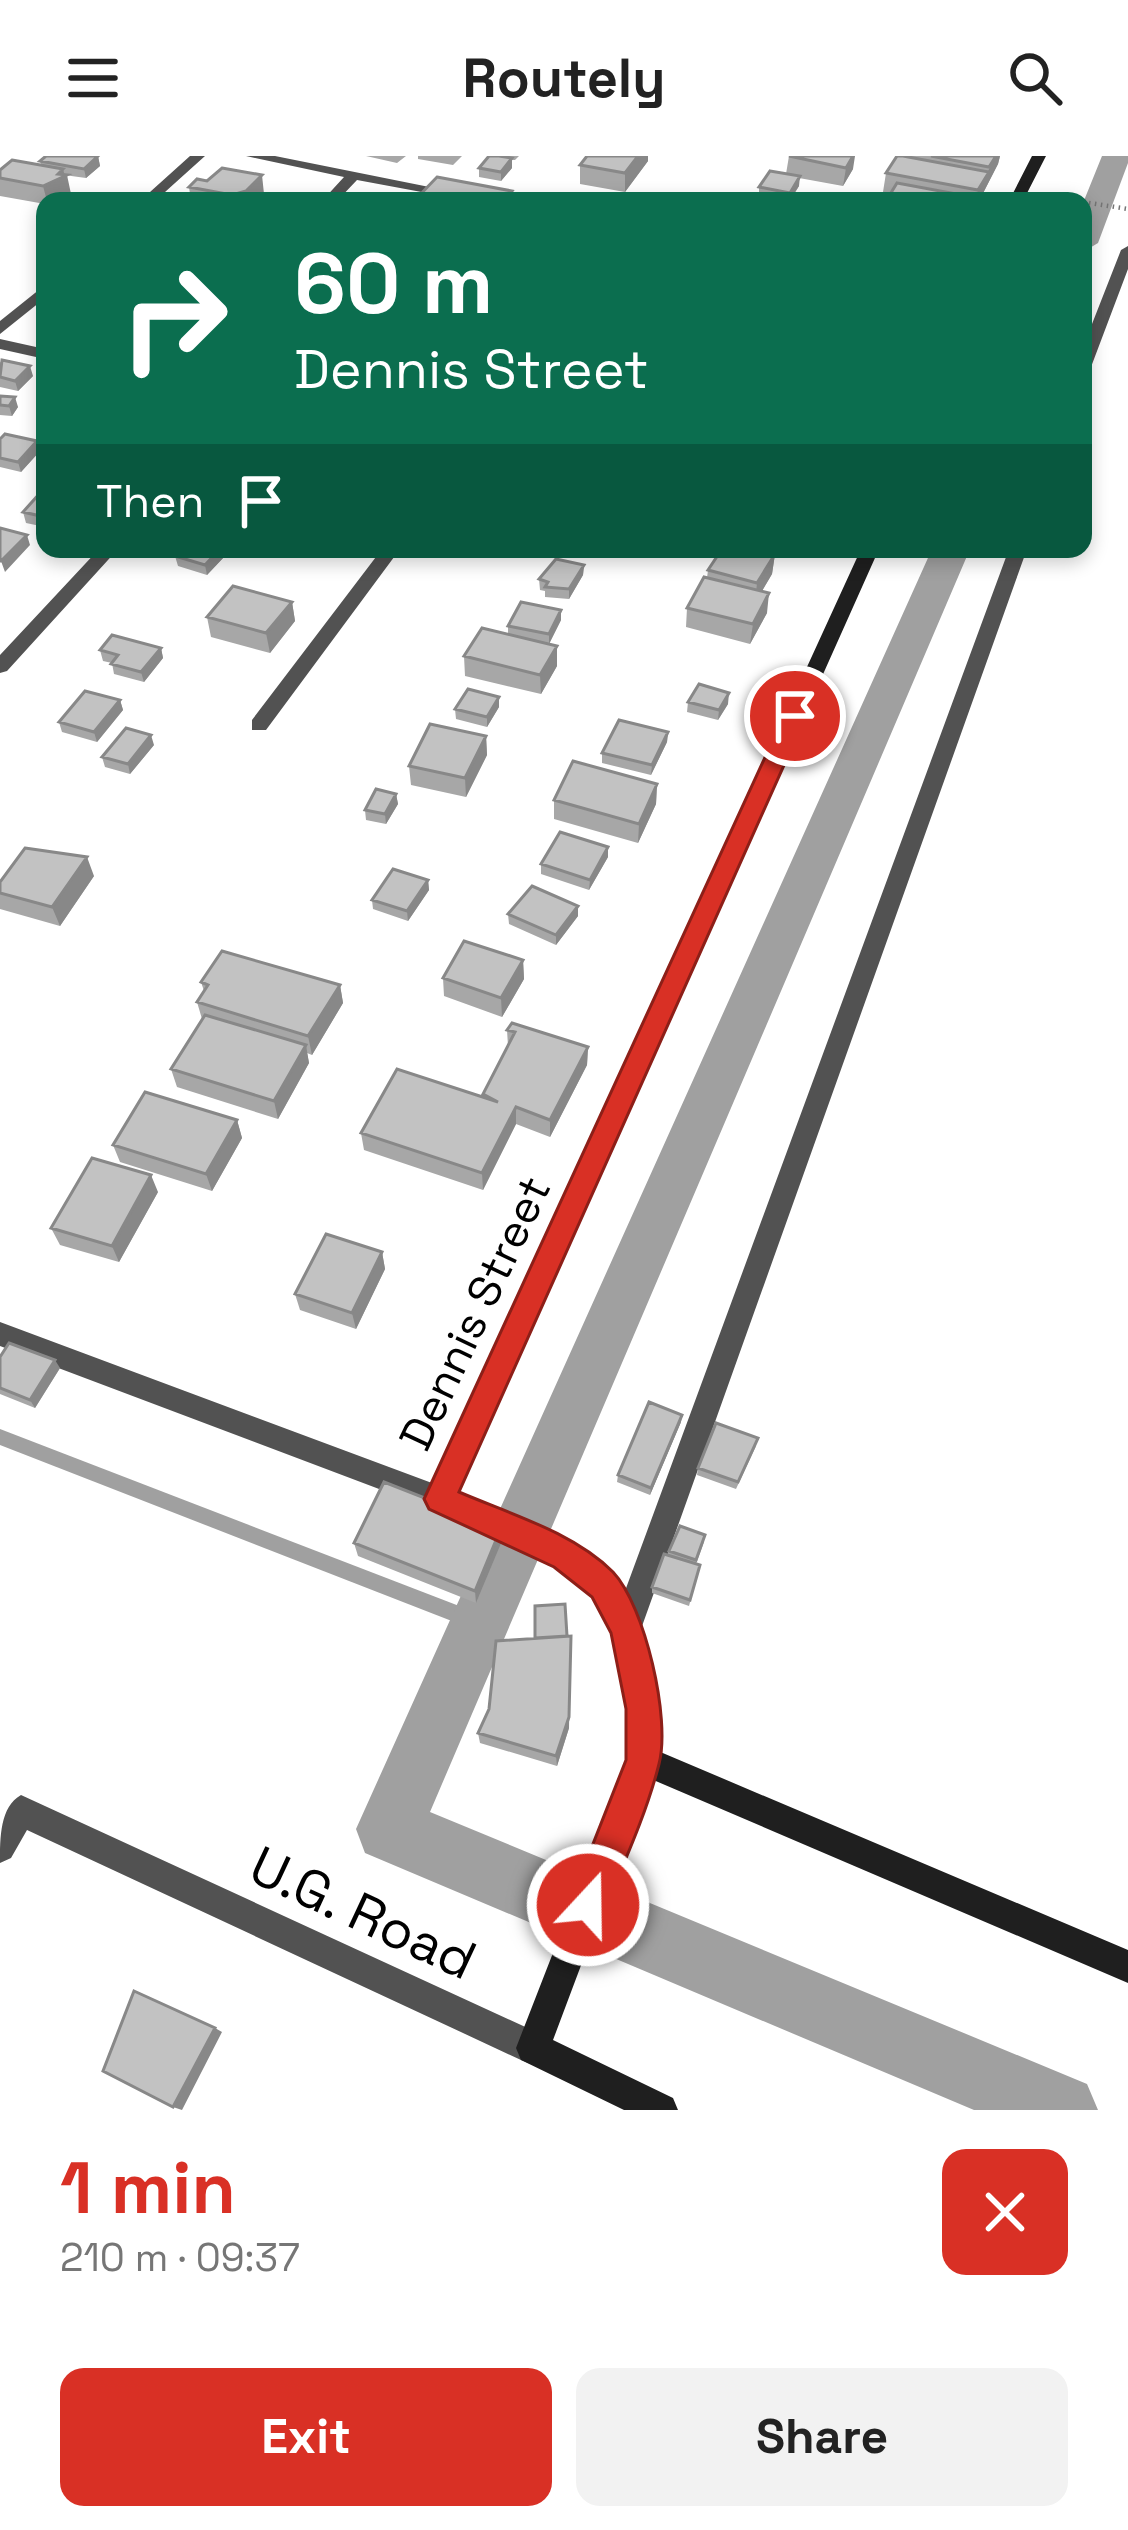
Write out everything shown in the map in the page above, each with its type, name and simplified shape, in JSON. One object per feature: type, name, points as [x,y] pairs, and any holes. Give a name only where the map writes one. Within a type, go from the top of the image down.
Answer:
[{"type":"street","points":[[157,192],[198,156]]},
{"type":"street","points":[[253,156],[444,192]]},
{"type":"street","points":[[1021,192],[1040,156]]},
{"type":"street","points":[[337,192],[354,175]]},
{"type":"street","points":[[1092,344],[1128,250]]},
{"type":"street","points":[[0,329],[36,298]]},
{"type":"street","points":[[0,344],[36,352]]},
{"type":"street","points":[[0,667],[101,558]]},
{"type":"street","points":[[259,725],[384,558]]},
{"type":"street","name":"Dennis Street","points":[[533,2048],[643,1760],[643,1709],[626,1629],[604,1586],[566,1556],[440,1499],[865,558]]},
{"type":"street","points":[[626,1629],[1015,558]]},
{"type":"street","points":[[0,1334],[440,1499]]},
{"type":"street","points":[[643,1760],[1128,1967]]},
{"type":"street","name":"U.G. Road","points":[[0,1846],[21,1810],[662,2110]]},
{"type":"path","points":[[1092,203],[1126,209]]},
{"type":"building","points":[[46,156],[98,156],[84,169],[40,161]]},
{"type":"building","points":[[489,156],[512,158],[501,172],[479,168]]},
{"type":"building","points":[[587,156],[638,156],[625,173],[580,165]]},
{"type":"building","points":[[789,156],[853,156],[846,168]]},
{"type":"building","points":[[897,156],[989,172],[978,190],[886,173]]},
{"type":"building","points":[[931,156],[996,156],[989,167]]},
{"type":"building","points":[[12,160],[63,169],[58,174],[67,175],[43,186],[0,178],[0,170]]},
{"type":"building","points":[[222,168],[262,175],[242,192],[189,187],[197,179],[207,181]]},
{"type":"building","points":[[770,171],[800,176],[791,192],[759,187]]},
{"type":"building","points":[[437,177],[512,191],[511,192],[423,192]]},
{"type":"building","points":[[897,183],[946,192],[892,192]]},
{"type":"building","points":[[2,360],[30,366],[15,381],[0,377]]},
{"type":"building","points":[[0,396],[15,397],[9,406],[0,405]]},
{"type":"building","points":[[5,434],[36,442],[18,462],[0,458],[0,439]]},
{"type":"building","points":[[36,498],[36,515],[23,512]]},
{"type":"building","points":[[0,528],[27,535],[1,561],[0,561]]},
{"type":"building","points":[[182,558],[212,558],[205,565]]},
{"type":"building","points":[[716,558],[773,558],[757,583],[708,570]]},
{"type":"building","points":[[556,559],[584,565],[569,589],[545,587],[548,582],[539,579]]},
{"type":"building","points":[[704,577],[769,593],[753,624],[687,608]]},
{"type":"building","points":[[233,586],[292,602],[266,633],[207,617]]},
{"type":"building","points":[[521,602],[561,610],[549,634],[508,626]]},
{"type":"building","points":[[482,628],[557,646],[540,675],[464,656]]},
{"type":"building","points":[[112,635],[161,648],[141,672],[111,664],[118,655],[100,650]]},
{"type":"building","points":[[699,684],[729,693],[719,710],[688,702]]},
{"type":"building","points":[[468,689],[499,697],[487,717],[455,709]]},
{"type":"building","points":[[85,691],[120,700],[94,732],[59,722]]},
{"type":"building","points":[[619,720],[668,732],[652,765],[602,753]]},
{"type":"building","points":[[430,724],[486,736],[465,778],[409,766]]},
{"type":"building","points":[[126,728],[151,735],[128,764],[102,757]]},
{"type":"building","points":[[573,761],[657,784],[639,824],[554,800]]},
{"type":"building","points":[[376,789],[396,794],[385,814],[365,810]]},
{"type":"building","points":[[560,832],[608,847],[590,880],[541,864]]},
{"type":"building","points":[[25,848],[87,857],[52,907],[0,893],[0,882]]},
{"type":"building","points":[[393,869],[428,880],[407,911],[372,900]]},
{"type":"building","points":[[532,886],[578,906],[556,935],[508,914]]},
{"type":"building","points":[[464,941],[523,960],[501,998],[443,978]]},
{"type":"building","points":[[222,951],[340,985],[308,1036],[197,1002],[208,985],[201,982]]},
{"type":"building","points":[[205,1015],[306,1045],[274,1101],[171,1069]]},
{"type":"building","points":[[512,1023],[588,1047],[550,1120],[516,1107],[482,1173],[361,1133],[397,1069],[498,1102],[483,1094],[515,1032],[507,1030]]},
{"type":"building","points":[[145,1092],[237,1120],[206,1174],[113,1145]]},
{"type":"building","points":[[92,1158],[151,1175],[112,1246],[51,1228]]},
{"type":"building","points":[[326,1234],[382,1252],[352,1313],[295,1294]]},
{"type":"building","points":[[9,1343],[55,1360],[30,1400],[0,1388],[0,1357]]},
{"type":"building","points":[[649,1402],[682,1415],[651,1488],[618,1475]]},
{"type":"building","points":[[716,1423],[758,1438],[738,1482],[698,1468]]},
{"type":"building","points":[[384,1482],[501,1528],[475,1591],[354,1543]]},
{"type":"building","points":[[680,1526],[705,1535],[696,1560],[669,1551]]},
{"type":"building","points":[[664,1554],[700,1565],[690,1600],[652,1587]]},
{"type":"building","points":[[565,1604],[567,1636],[535,1638],[535,1606]]},
{"type":"building","points":[[571,1636],[569,1717],[556,1756],[478,1733],[489,1709],[496,1641]]},
{"type":"building","points":[[134,1991],[215,2028],[173,2107],[103,2071]]},
{"type":"waterway","points":[[1092,219],[1116,156]]},
{"type":"waterway","points":[[947,558],[389,1829],[1061,2110]]},
{"type":"waterway","points":[[0,1437],[480,1623]]},
{"type":"route","points":[[588,1905],[643,1760],[643,1709],[626,1629],[604,1586],[566,1556],[440,1499],[795,716]]}]
